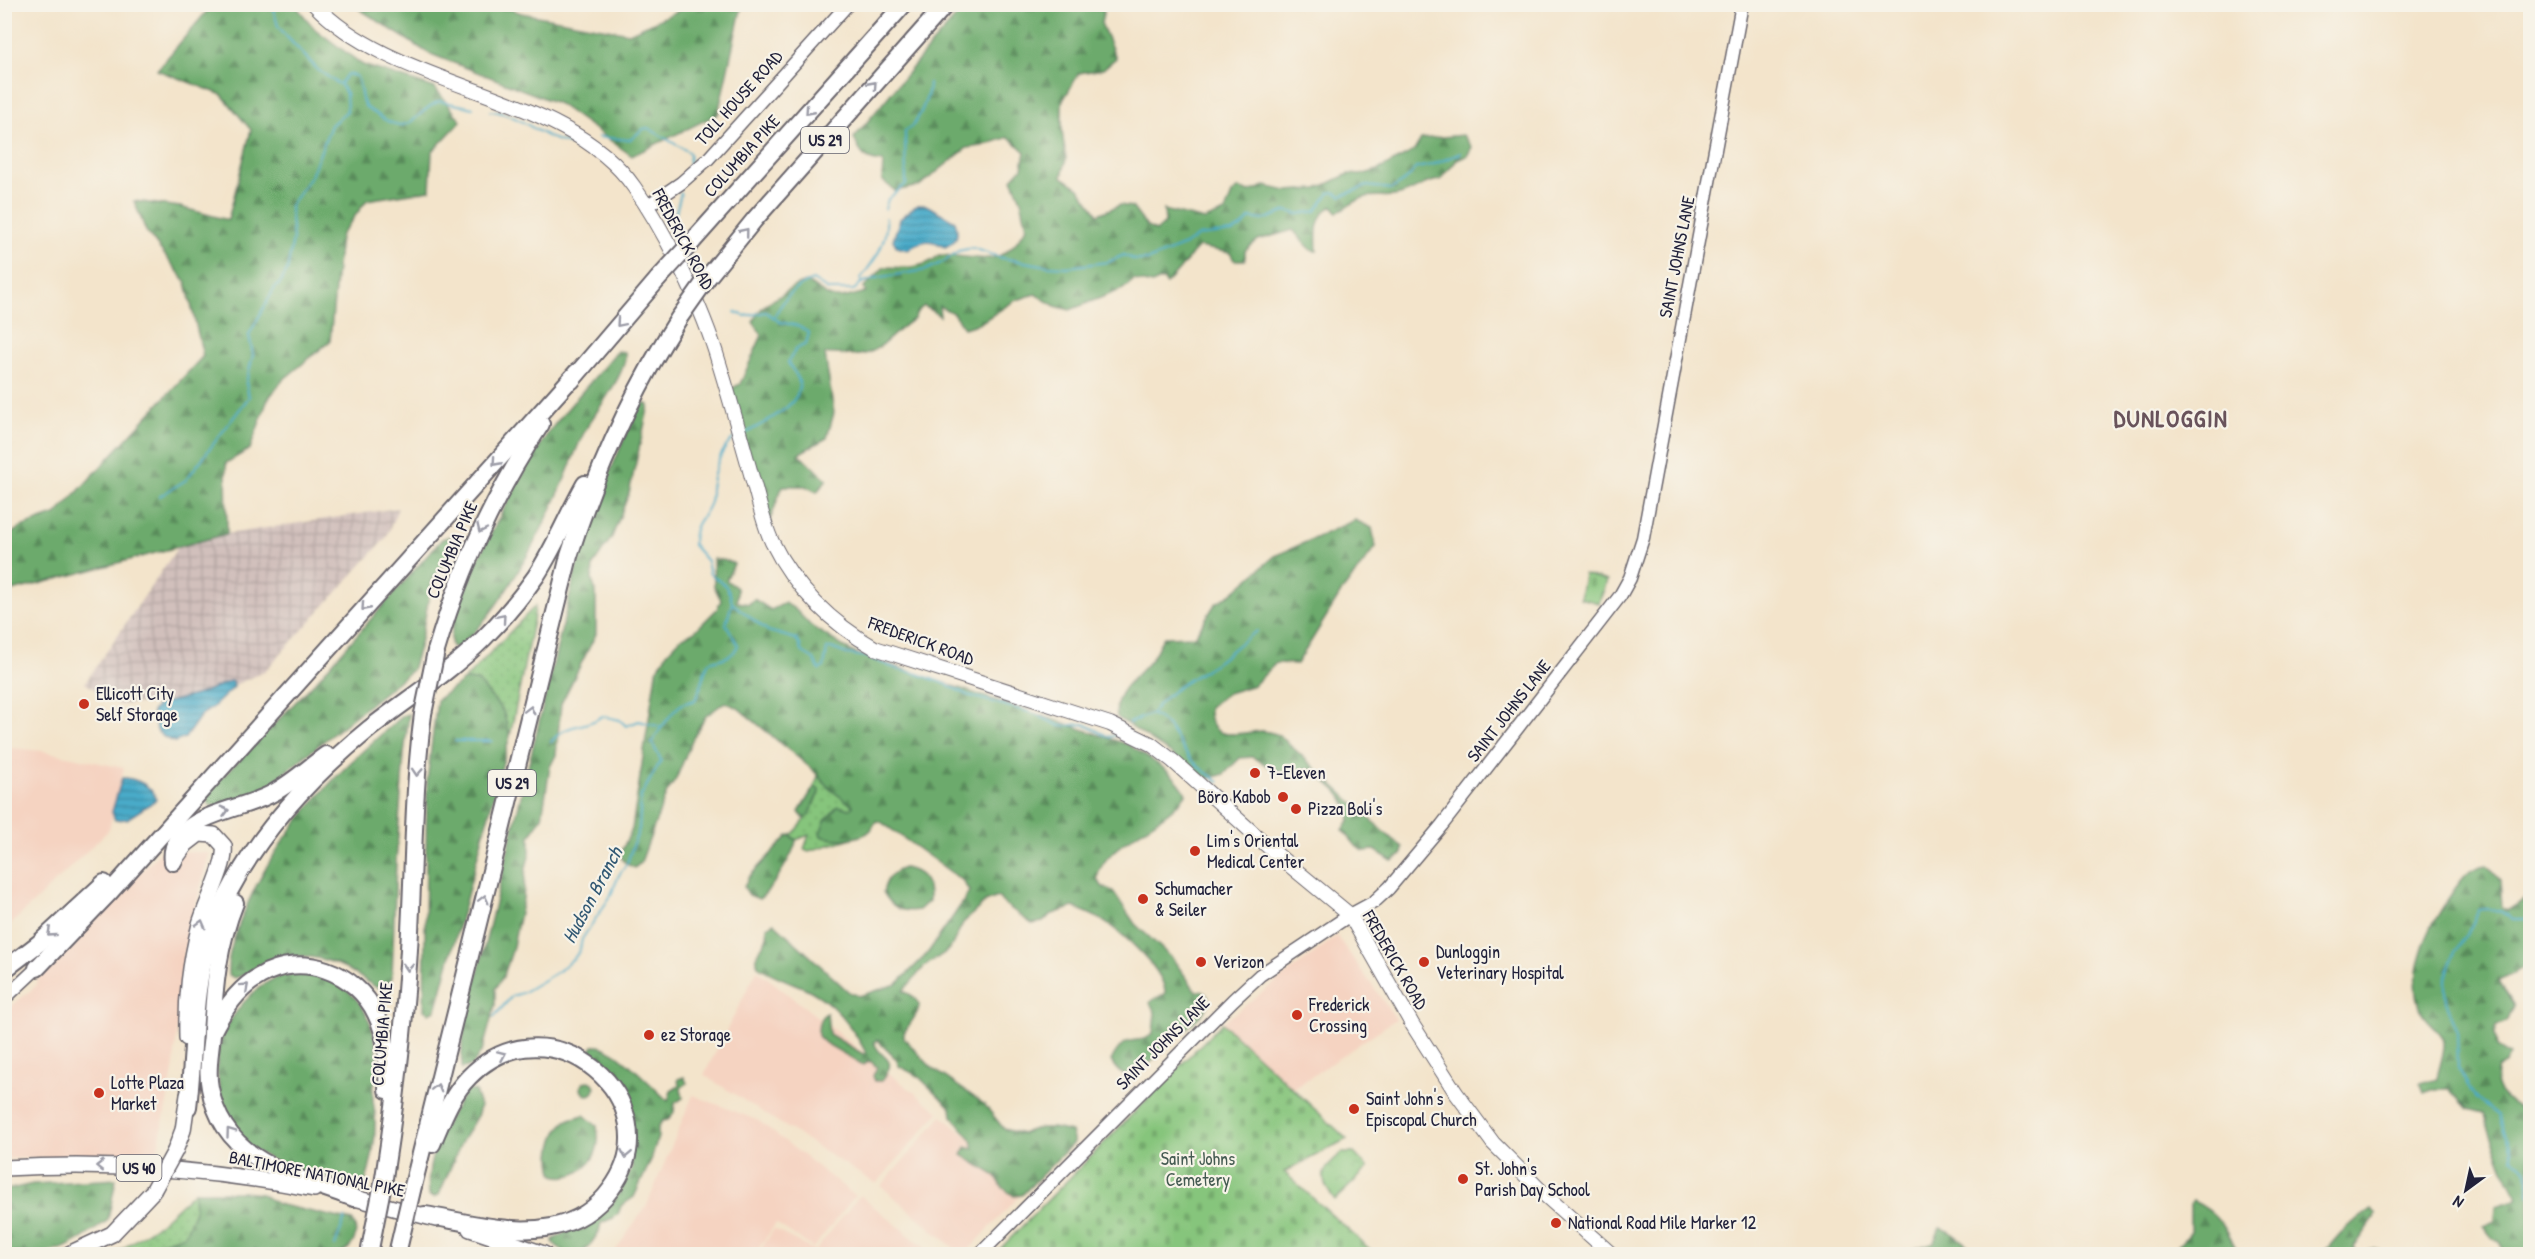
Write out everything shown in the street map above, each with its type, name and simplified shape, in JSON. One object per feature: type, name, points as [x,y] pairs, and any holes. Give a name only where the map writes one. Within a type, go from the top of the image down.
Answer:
[{"type":"highway","name":"COLUMBIA PIKE","points":[[369,1254],[384,1178],[403,1026],[416,786],[423,714],[436,651],[455,588],[491,507],[525,448],[577,372],[904,4]]},
{"type":"highway","name":"US 29","points":[[397,1254],[569,556],[593,484],[637,388],[679,318],[708,277],[755,219],[946,4]]},
{"type":"highway","points":[[37,968],[118,884],[241,743],[577,372]]},
{"type":"highway","points":[[188,1107],[194,1058],[197,998],[203,960],[225,900],[248,858],[319,773],[369,730],[461,660],[482,640],[536,575],[637,388]]},
{"type":"highway","points":[[173,862],[172,853],[176,844],[189,827],[207,816],[246,806],[273,794],[412,696]]},
{"type":"highway","points":[[4,970],[38,944],[92,896],[241,743]]},
{"type":"highway","points":[[281,816],[254,860],[224,934],[214,982],[208,1070],[209,1087],[218,1114],[231,1136],[264,1164],[354,1198]]},
{"type":"highway","points":[[212,1035],[232,1000],[250,982],[273,970],[299,964],[311,965],[337,973],[350,981],[370,1003],[386,1043],[387,1156]]},
{"type":"highway","points":[[413,1186],[447,1109],[457,1092],[481,1066],[509,1051],[541,1047],[574,1054],[600,1072],[610,1084],[623,1109],[628,1140],[622,1170],[605,1197],[580,1218],[550,1228],[510,1229],[425,1215]]},
{"type":"main road","name":"FREDERICK ROAD","points":[[314,4],[335,24],[384,53],[420,70],[528,112],[588,142],[620,170],[647,206],[708,328],[772,542],[797,581],[847,631],[875,648],[1133,733],[1173,761],[1350,915],[1412,1024],[1492,1143],[1539,1190],[1611,1254]]},
{"type":"main road","points":[[69,1254],[112,1234],[153,1191],[175,1151],[183,1130],[188,1107],[186,995],[200,924],[223,862],[224,846],[214,835],[199,834],[186,844],[173,862]]},
{"type":"main road","name":"BALTIMORE NATIONAL PIKE","points":[[4,1168],[104,1165],[271,1181],[425,1215],[544,1254]]},
{"type":"main road","points":[[4,1175],[57,1166]]},
{"type":"street","name":"TOLL HOUSE ROAD","points":[[647,206],[681,183],[708,159],[848,4]]},
{"type":"street","name":"SAINT JOHNS LANE","points":[[980,1254],[1260,975],[1350,915],[1374,902],[1413,862],[1606,616],[1630,578],[1643,538],[1742,4]]},
{"type":"street","points":[[4,999],[37,968]]},
{"type":"shaded area","points":[[398,508],[386,538],[264,672],[207,697],[119,705],[85,683],[178,547],[227,534]]},
{"type":"shaded area","points":[[5,749],[43,751],[124,768],[109,830],[5,930]]},
{"type":"shaded area","points":[[163,850],[209,853],[185,949],[173,1072],[157,1153],[5,1159],[4,1012],[35,987],[46,965]]},
{"type":"shaded area","points":[[1337,936],[1396,1019],[1293,1089],[1222,1023]]},
{"type":"shaded area","points":[[757,970],[939,1112],[876,1184],[704,1075]]},
{"type":"shaded area","points":[[693,1095],[759,1121],[855,1196],[813,1248],[776,1223],[755,1254],[613,1254],[647,1205]]},
{"type":"shaded area","points":[[942,1116],[1028,1187],[965,1254],[961,1254],[881,1186]]},
{"type":"shaded area","points":[[860,1195],[932,1254],[758,1254],[774,1229],[815,1251]]},
{"type":"green space","points":[[213,4],[295,5],[315,29],[363,65],[435,88],[461,121],[432,152],[430,190],[367,200],[340,236],[330,341],[283,380],[268,399],[250,449],[226,463],[227,534],[5,593],[5,538],[21,527],[57,514],[203,356],[186,282],[146,231],[134,201],[180,207],[228,220],[251,130],[222,95],[157,70]]},
{"type":"green space","points":[[358,5],[499,5],[521,13],[629,33],[691,5],[742,5],[718,114],[632,156],[559,104],[428,53],[359,9]]},
{"type":"green space","points":[[967,5],[1108,5],[1105,6],[1101,23],[1116,58],[1103,69],[1079,73],[1062,102],[1062,131],[1066,159],[1062,177],[1079,188],[1098,214],[1120,205],[1132,207],[1147,227],[1156,231],[1165,223],[1164,210],[1205,220],[1225,212],[1232,194],[1239,188],[1249,192],[1265,186],[1287,191],[1317,189],[1348,174],[1361,175],[1378,170],[1414,151],[1421,139],[1463,135],[1472,147],[1467,156],[1457,160],[1440,180],[1429,182],[1400,195],[1366,197],[1337,212],[1333,206],[1327,209],[1318,225],[1317,251],[1311,250],[1293,230],[1258,240],[1245,251],[1245,260],[1234,260],[1230,253],[1199,247],[1166,284],[1163,279],[1152,284],[1134,280],[1123,289],[1070,310],[1055,306],[1035,294],[1014,301],[980,323],[964,328],[953,313],[939,306],[940,316],[924,306],[917,312],[914,319],[881,346],[867,354],[825,354],[834,413],[827,438],[798,454],[827,479],[817,492],[805,486],[783,486],[766,527],[727,391],[740,384],[762,335],[753,322],[762,308],[793,287],[807,282],[829,296],[840,298],[866,292],[864,288],[884,267],[920,265],[939,255],[979,258],[999,256],[1017,241],[1027,227],[1021,200],[1012,179],[1022,168],[1025,152],[1009,137],[982,146],[967,148],[919,186],[895,191],[882,180],[883,162],[864,156],[854,138]]},
{"type":"green space","points":[[617,351],[625,352],[622,369],[582,437],[563,484],[529,553],[489,615],[460,647],[452,647],[452,630],[459,604],[488,539],[523,474],[565,411]]},
{"type":"green space","points":[[644,403],[649,405],[629,493],[612,537],[593,565],[592,580],[596,592],[596,634],[561,704],[556,755],[550,767],[542,817],[530,836],[530,853],[526,867],[523,899],[512,951],[504,975],[495,989],[495,1005],[483,1049],[473,1065],[462,1069],[462,1046],[466,1022],[577,566],[607,479],[635,413]]},
{"type":"green space","points":[[1355,520],[1372,528],[1376,547],[1342,591],[1297,664],[1276,663],[1254,685],[1228,693],[1209,707],[1210,719],[1213,727],[1226,734],[1261,731],[1279,735],[1403,847],[1402,855],[1392,861],[1375,850],[1364,851],[1357,847],[1343,830],[1350,819],[1346,803],[1336,790],[1310,769],[1277,771],[1253,757],[1240,758],[1224,774],[1208,779],[1117,717],[1117,707],[1122,691],[1147,665],[1164,637],[1195,636],[1215,604],[1232,593],[1275,556]]},
{"type":"green space","points":[[450,536],[454,540],[452,550],[432,581],[420,644],[412,670],[267,787],[218,807],[209,805],[206,797],[213,787],[316,681],[442,539]]},
{"type":"green space","points":[[713,559],[734,564],[726,580],[737,588],[737,602],[749,604],[754,599],[771,610],[785,603],[795,609],[811,626],[852,652],[1129,745],[1176,779],[1186,794],[1177,805],[1110,855],[1101,867],[1097,880],[1103,887],[1113,891],[1135,924],[1172,958],[1196,991],[1202,991],[1208,996],[1208,1005],[1203,1013],[1137,1075],[1121,1073],[1111,1061],[1124,1044],[1153,1034],[1155,1012],[1150,1003],[1165,994],[1163,985],[1159,975],[1142,953],[1121,934],[1100,919],[1073,907],[1050,915],[1043,922],[1032,924],[998,897],[985,902],[963,923],[950,949],[924,967],[903,991],[912,995],[919,1005],[916,1015],[904,1033],[904,1038],[931,1067],[984,1104],[1004,1129],[1022,1134],[1034,1129],[1046,1128],[1071,1132],[1074,1142],[1022,1195],[1014,1196],[1002,1187],[996,1176],[962,1155],[966,1147],[974,1149],[972,1140],[952,1116],[951,1108],[918,1076],[899,1066],[896,1059],[877,1040],[874,1042],[877,1048],[889,1063],[882,1081],[875,1081],[873,1076],[877,1067],[870,1061],[863,1065],[825,1043],[818,1036],[820,1020],[827,1013],[829,1034],[863,1054],[866,1053],[855,1034],[825,1000],[758,966],[757,956],[767,937],[767,927],[774,923],[849,992],[859,996],[897,984],[927,954],[963,902],[969,891],[963,881],[881,822],[876,821],[871,830],[854,838],[840,839],[821,836],[825,821],[838,806],[850,809],[853,806],[830,789],[813,770],[738,708],[725,702],[706,716],[693,738],[676,779],[666,794],[641,862],[635,868],[621,857],[620,854],[632,829],[656,672],[667,653],[681,638],[695,631],[717,609],[721,600],[714,586]]},
{"type":"green space","points":[[1584,574],[1607,581],[1599,603],[1580,598]]},
{"type":"green space","points":[[535,606],[510,736],[503,711],[478,681],[464,680]]},
{"type":"green space","points":[[464,680],[478,681],[503,711],[510,736],[436,1010],[429,1013],[424,1010],[427,781],[437,700]]},
{"type":"green space","points":[[409,714],[396,862],[392,978],[385,986],[378,988],[345,968],[326,960],[296,956],[270,960],[234,978],[228,974],[230,952],[242,917],[272,858],[290,831],[310,806],[355,759],[404,715]]},
{"type":"green space","points":[[818,776],[830,789],[853,806],[837,839],[862,835],[809,851],[804,849],[809,835],[796,840],[791,835],[804,821],[819,791],[814,787]]},
{"type":"green space","points":[[814,787],[819,789],[819,792],[809,816],[803,818],[799,812]]},
{"type":"green space","points":[[789,835],[796,840],[795,846],[781,872],[759,899],[749,895],[744,887],[748,878]]},
{"type":"green space","points":[[2487,865],[2500,880],[2502,908],[2507,911],[2530,896],[2530,967],[2528,965],[2499,981],[2514,1006],[2507,1022],[2497,1025],[2495,1034],[2497,1047],[2510,1055],[2506,1063],[2497,1068],[2497,1086],[2503,1096],[2518,1108],[2527,1102],[2530,1104],[2530,1254],[2503,1254],[2500,1242],[2483,1226],[2495,1221],[2496,1206],[2518,1199],[2508,1180],[2483,1113],[2467,1109],[2449,1089],[2434,1089],[2424,1093],[2420,1083],[2437,1078],[2444,1046],[2443,1038],[2422,1013],[2417,997],[2416,981],[2422,950],[2435,920],[2459,883],[2466,874]]},
{"type":"green space","points":[[904,868],[921,875],[927,883],[929,901],[919,910],[907,911],[894,906],[883,892],[890,877]]},
{"type":"green space","points":[[302,973],[336,983],[349,992],[360,1003],[373,1031],[378,1066],[373,1096],[375,1133],[372,1159],[365,1184],[336,1180],[304,1171],[260,1153],[248,1146],[236,1132],[223,1103],[218,1082],[217,1062],[222,1037],[235,1013],[264,984],[278,977]]},
{"type":"green space","name":"Saint Johns Cemetery","points":[[1222,1023],[1347,1139],[1284,1172],[1375,1254],[995,1254]]},
{"type":"green space","points":[[593,1046],[602,1047],[622,1058],[668,1101],[671,1091],[679,1086],[678,1079],[684,1077],[687,1083],[681,1088],[683,1098],[675,1103],[674,1112],[668,1120],[662,1121],[658,1128],[658,1137],[651,1160],[634,1197],[621,1206],[618,1214],[613,1218],[601,1223],[599,1232],[588,1248],[580,1254],[567,1254],[553,1243],[553,1240],[574,1227],[579,1230],[585,1229],[589,1223],[599,1218],[613,1203],[632,1167],[624,1094],[614,1075],[591,1055],[590,1051]]},
{"type":"green space","points":[[585,1081],[591,1081],[595,1088],[591,1095],[585,1095],[581,1091],[581,1085]]},
{"type":"green space","points":[[468,1090],[475,1091],[480,1106],[478,1114],[461,1143],[439,1195],[434,1197],[429,1195],[429,1181],[430,1167],[438,1139]]},
{"type":"green space","points":[[584,1115],[597,1126],[597,1149],[594,1156],[577,1173],[570,1176],[554,1175],[551,1154],[557,1133],[566,1121]]},
{"type":"green space","points":[[1342,1153],[1354,1153],[1368,1168],[1335,1200],[1326,1186],[1324,1174],[1330,1164]]},
{"type":"green space","points":[[116,1179],[108,1220],[83,1238],[49,1252],[21,1254],[5,1252],[5,1190],[33,1184]]},
{"type":"green space","points":[[194,1192],[195,1211],[185,1235],[126,1254],[115,1254],[159,1224]]},
{"type":"green space","points":[[194,1192],[262,1194],[277,1204],[353,1221],[355,1237],[347,1250],[337,1254],[126,1254],[185,1235],[195,1211]]},
{"type":"green space","points":[[2193,1201],[2202,1205],[2216,1217],[2238,1254],[2171,1254],[2190,1232],[2190,1205]]},
{"type":"green space","points":[[2371,1210],[2375,1213],[2374,1219],[2353,1249],[2359,1253],[2374,1248],[2385,1254],[2326,1254],[2325,1251],[2345,1228]]},
{"type":"green space","points":[[1940,1228],[1949,1231],[1979,1254],[1899,1254],[1934,1242]]},
{"type":"water","points":[[917,205],[926,205],[955,221],[957,234],[955,240],[945,247],[930,241],[922,242],[908,250],[897,247],[893,240],[900,219]]},
{"type":"water","points":[[233,681],[234,687],[201,715],[185,738],[175,742],[158,732],[152,712],[157,705],[199,694]]},
{"type":"water","points":[[122,778],[133,779],[148,787],[156,800],[127,819],[115,820],[112,812]]},
{"type":"waterway","name":"Hudson Branch","points":[[272,4],[278,26],[318,70],[340,84],[347,74],[356,76],[364,103],[382,118],[392,123],[408,124],[440,101],[473,108]]},
{"type":"waterway","points":[[885,209],[888,199],[906,184],[905,131],[914,124],[922,111],[929,83]]},
{"type":"waterway","points":[[160,496],[186,480],[249,397],[246,383],[253,355],[249,335],[274,289],[287,271],[293,239],[290,206],[311,176],[331,125],[347,111],[346,93],[340,84]]},
{"type":"waterway","name":"Hudson Branch","points":[[490,111],[511,116],[549,137],[570,144]]},
{"type":"waterway","name":"Hudson Branch","points":[[598,137],[630,140],[643,129],[648,128],[687,151],[690,154],[689,165]]},
{"type":"waterway","points":[[774,317],[790,294],[813,280],[828,290],[854,290],[861,283],[876,278],[926,270],[945,261],[958,251],[973,248],[1002,258],[1048,266],[1067,267],[1108,262],[1124,255],[1135,260],[1148,260],[1185,245],[1198,236],[1232,232],[1243,226],[1250,218],[1263,220],[1287,211],[1298,214],[1316,211],[1329,193],[1334,192],[1341,196],[1367,186],[1392,189],[1408,178],[1416,168],[1432,165],[1461,153]]},
{"type":"waterway","name":"Hudson Branch","points":[[681,193],[674,219],[682,243]]},
{"type":"waterway","points":[[861,283],[861,278],[883,243],[886,218]]},
{"type":"waterway","name":"Hudson Branch","points":[[688,256],[700,277]]},
{"type":"waterway","name":"Hudson Branch","points":[[735,312],[745,316],[766,312],[780,322],[798,326],[809,333],[806,344],[796,349],[788,362],[799,382],[799,390],[795,398],[789,406],[771,419],[745,434]]},
{"type":"waterway","name":"Hudson Branch","points":[[494,1017],[512,996],[522,993],[559,971],[576,956],[582,939],[610,897],[627,863],[639,829],[641,796],[661,760],[652,743],[654,739],[679,706],[695,700],[709,662],[722,659],[736,650],[738,645],[726,624],[732,603],[730,594],[725,585],[710,574],[707,561],[693,545],[695,530],[710,502],[712,481],[718,461],[734,438]]},
{"type":"waterway","points":[[732,603],[768,631],[796,639],[801,651],[814,659],[819,670],[824,667],[827,649],[831,648],[915,673],[946,684],[967,695],[1033,713],[1060,726],[1084,724],[1109,737],[1116,735]]},
{"type":"waterway","points":[[1151,714],[1173,691],[1217,662],[1257,631]]},
{"type":"waterway","points":[[1129,723],[1151,714],[1158,718],[1169,728],[1193,762],[1219,782]]},
{"type":"waterway","points":[[551,742],[564,730],[602,716],[620,720],[626,726],[639,721],[661,727]]},
{"type":"waterway","points":[[455,741],[492,741]]},
{"type":"waterway","points":[[2530,919],[2512,919],[2497,910],[2479,910],[2467,935],[2454,952],[2446,978],[2448,1007],[2457,1029],[2458,1068],[2476,1099],[2498,1115],[2512,1150],[2512,1158],[2527,1171],[2530,1195]]},
{"type":"waterway","name":"Hudson Branch","points":[[335,1246],[345,1218]]},
{"type":"place","name":"Ellicott City Self Storage","points":[[84,704]]},
{"type":"place","name":"7-Eleven","points":[[1255,773]]},
{"type":"place","name":"Böro Kabob","points":[[1283,797]]},
{"type":"place","name":"Pizza Boli's","points":[[1296,809]]},
{"type":"place","name":"Lim's Oriental Medical Center","points":[[1195,851]]},
{"type":"place","name":"Schumacher & Seiler","points":[[1143,899]]},
{"type":"place","name":"Verizon","points":[[1201,962]]},
{"type":"place","name":"Dunloggin Veterinary Hospital","points":[[1424,962]]},
{"type":"place","name":"Frederick Crossing","points":[[1297,1015]]},
{"type":"place","name":"ez Storage","points":[[649,1035]]},
{"type":"place","name":"Lotte Plaza Market","points":[[99,1093]]},
{"type":"place","name":"Saint John's Episcopal Church","points":[[1354,1109]]},
{"type":"place","name":"St. John's Parish Day School","points":[[1463,1179]]},
{"type":"place","name":"National Road Mile Marker 12","points":[[1556,1223]]},
{"type":"district","name":"DUNLOGGIN","points":[[2171,419]]}]
